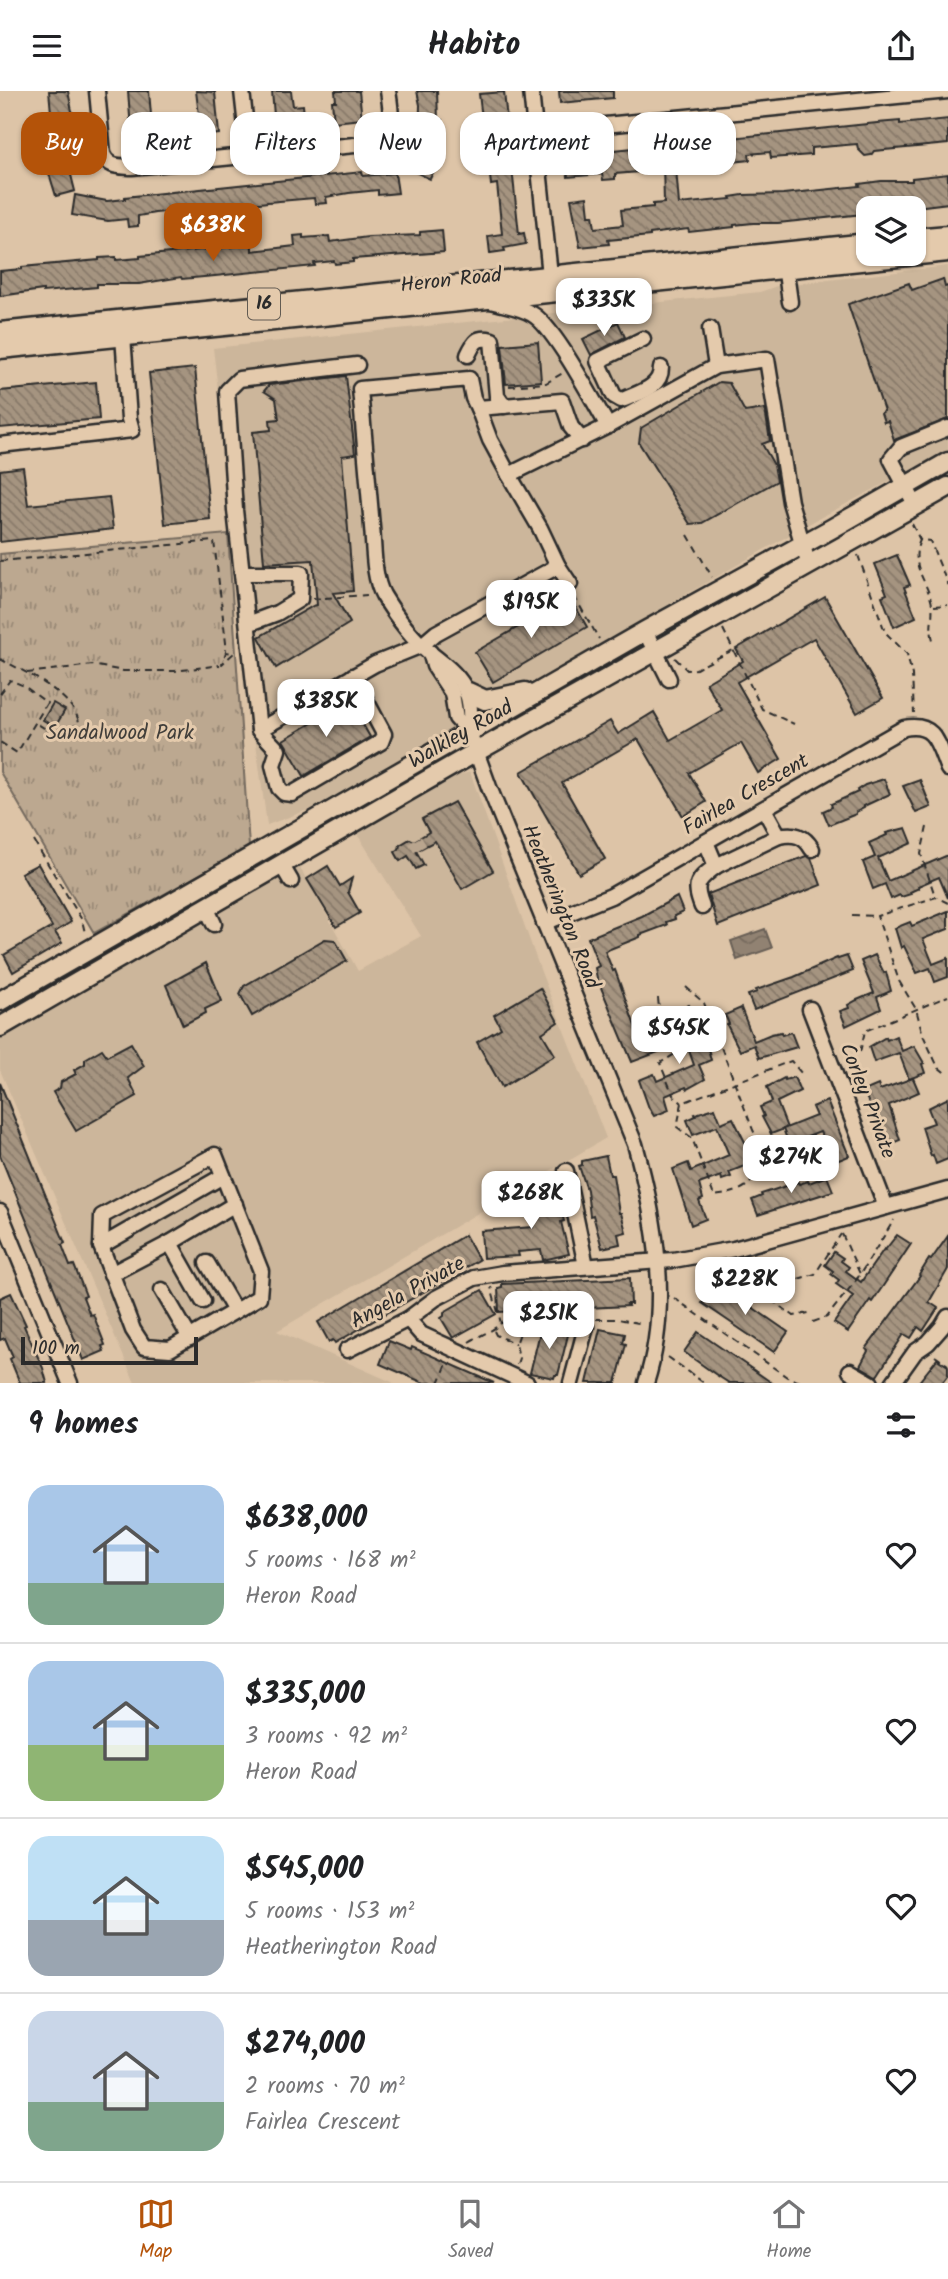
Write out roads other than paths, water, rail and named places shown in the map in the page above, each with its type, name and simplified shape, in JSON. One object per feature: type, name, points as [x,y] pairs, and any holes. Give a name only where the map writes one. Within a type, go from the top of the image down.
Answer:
[{"type":"main road","points":[[926,237],[948,235]]},
{"type":"main road","name":"Heron Road","points":[[785,259],[856,245]]},
{"type":"main road","name":"Heron Road","points":[[0,332],[551,285],[785,259],[948,252]]},
{"type":"main road","name":"Heron Road","points":[[0,349],[487,300],[551,285]]},
{"type":"main road","name":"Walkley Road","points":[[0,1001],[555,682],[948,463]]},
{"type":"main road","name":"Walkley Road","points":[[0,1027],[476,752],[809,566],[913,513],[948,487]]},
{"type":"main road","points":[[468,692],[485,701],[498,700],[555,682]]},
{"type":"street","points":[[97,91],[103,154],[111,165],[132,167],[230,156]]},
{"type":"street","points":[[242,91],[244,112]]},
{"type":"street","points":[[340,146],[375,143],[383,139],[390,128],[388,91]]},
{"type":"street","points":[[531,91],[533,112]]},
{"type":"street","points":[[614,124],[948,92]]},
{"type":"street","points":[[539,175],[551,285]]},
{"type":"street","points":[[785,259],[790,302]]},
{"type":"street","points":[[487,300],[534,314],[559,343],[608,426]]},
{"type":"street","points":[[710,328],[716,366]]},
{"type":"street","points":[[0,445],[132,431],[123,336]]},
{"type":"street","points":[[468,355],[474,342],[483,337],[492,339],[497,396],[504,406]]},
{"type":"street","points":[[643,339],[598,361],[614,396],[625,399],[656,384],[661,377],[661,368]]},
{"type":"street","points":[[509,475],[582,440],[716,366],[767,359],[790,502],[809,566]]},
{"type":"street","points":[[353,676],[384,734],[381,742],[292,794],[284,793],[279,788],[273,765],[278,750],[259,730],[235,510],[227,391],[239,379],[357,365]]},
{"type":"street","points":[[469,732],[472,713],[468,692],[460,677],[426,649],[403,624],[382,592],[374,550],[360,389],[469,379],[473,398],[490,440],[540,528],[570,588]]},
{"type":"street","points":[[478,408],[562,401],[570,426],[582,440]]},
{"type":"street","points":[[913,513],[906,486],[891,459],[901,447],[948,428]]},
{"type":"street","points":[[426,649],[436,633],[558,566]]},
{"type":"street","points":[[242,573],[301,573],[300,600],[277,613],[248,624]]},
{"type":"street","points":[[645,631],[669,679]]},
{"type":"street","points":[[259,730],[353,676],[404,651],[426,649]]},
{"type":"street","points":[[426,649],[433,666],[452,693],[456,718],[469,732]]},
{"type":"street","name":"Fairlea Crescent","points":[[544,923],[611,896],[904,728],[915,726],[933,734],[948,769]]},
{"type":"street","name":"Heatherington Road","points":[[469,732],[635,1144],[646,1186],[657,1261],[658,1315],[646,1383]]},
{"type":"street","points":[[764,809],[779,836]]},
{"type":"street","points":[[702,907],[696,892],[698,882],[716,866],[779,836],[790,834],[801,836],[812,849]]},
{"type":"street","points":[[706,842],[716,866]]},
{"type":"street","points":[[281,864],[291,881]]},
{"type":"street","points":[[206,907],[214,924]]},
{"type":"street","name":"Corley Private","points":[[810,1009],[890,1214]]},
{"type":"street","points":[[215,1155],[235,1204],[261,1271],[259,1297],[170,1349],[144,1347],[133,1329],[102,1246],[102,1216],[215,1155]]},
{"type":"street","points":[[566,1171],[586,1266]]},
{"type":"street","points":[[102,1246],[223,1176]]},
{"type":"street","points":[[657,1261],[734,1249],[890,1214],[948,1190]]},
{"type":"street","points":[[111,1273],[170,1243],[235,1204]]},
{"type":"street","points":[[1,1215],[69,1383]]},
{"type":"street","points":[[170,1243],[203,1301]]},
{"type":"street","name":"Angela Private","points":[[348,1350],[408,1319],[436,1298],[474,1278],[657,1261]]},
{"type":"street","points":[[207,1263],[235,1311]]},
{"type":"street","points":[[162,1290],[190,1338]]},
{"type":"street","points":[[893,1383],[915,1352],[942,1327],[948,1317]]},
{"type":"street","points":[[408,1319],[421,1334],[527,1383]]},
{"type":"street","points":[[571,1383],[586,1327]]},
{"type":"street","points":[[850,1371],[871,1383]]},
{"type":"water","points":[[765,929],[772,948],[737,960],[731,941]]},
{"type":"tunnel","points":[[415,840],[420,849]]},
{"type":"park label","name":"Sandalwood Park","points":[[120,733]]}]
